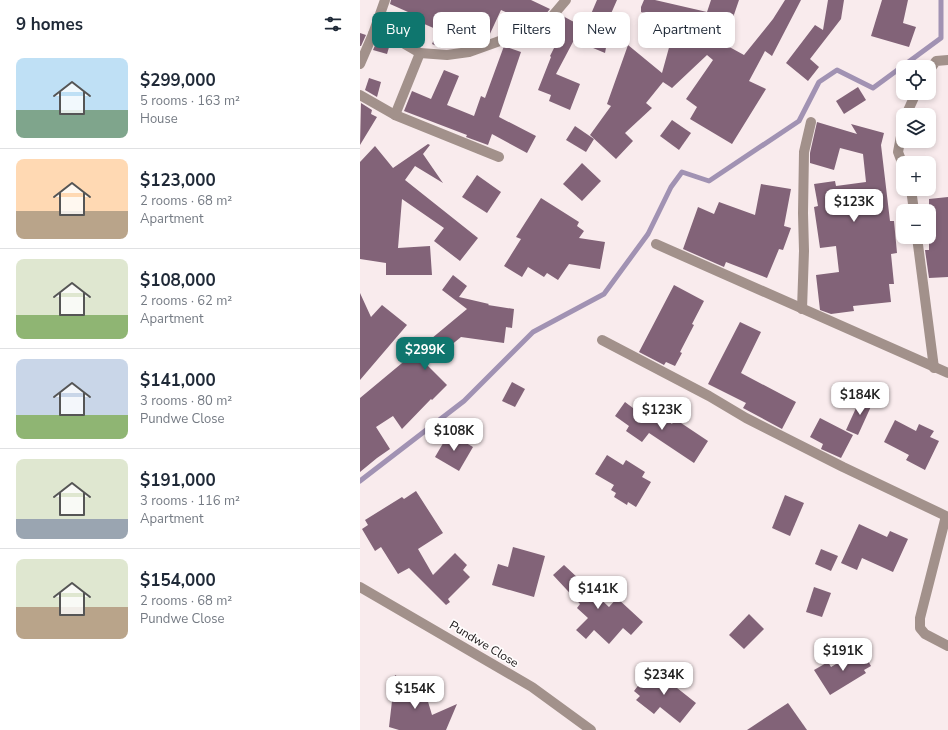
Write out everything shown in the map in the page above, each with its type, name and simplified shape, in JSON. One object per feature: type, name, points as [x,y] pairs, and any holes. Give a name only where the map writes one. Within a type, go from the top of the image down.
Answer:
[{"type":"street","points":[[381,12],[385,0]]},
{"type":"street","points":[[411,48],[420,53],[447,55],[469,52],[508,38],[549,20],[566,0]]},
{"type":"street","points":[[360,64],[372,36]]},
{"type":"street","points":[[395,115],[420,53]]},
{"type":"street","points":[[936,61],[948,60]]},
{"type":"street","points":[[360,95],[395,115],[499,157]]},
{"type":"street","points":[[802,309],[804,251],[802,213],[804,152],[810,122]]},
{"type":"street","points":[[656,244],[948,373]]},
{"type":"street","points":[[918,244],[934,368]]},
{"type":"street","points":[[602,340],[709,396],[753,422],[946,516],[920,618],[920,628],[925,634],[948,646]]},
{"type":"street","name":"Pundwe Close","points":[[360,586],[532,687],[591,730]]},
{"type":"building","points":[[391,0],[531,0],[550,9],[548,12],[506,12],[501,10],[498,12],[498,16],[490,34],[490,12],[433,12],[433,28],[425,24],[425,12],[408,12],[390,4]]},
{"type":"building","points":[[597,0],[617,0],[612,12],[592,12]]},
{"type":"building","points":[[644,0],[655,0],[707,12],[641,12],[641,7]]},
{"type":"building","points":[[711,0],[739,0],[735,12],[707,12]]},
{"type":"building","points":[[785,0],[801,0],[772,56],[765,51],[749,81],[766,89],[732,144],[690,119],[697,107],[686,99],[713,60],[707,55],[672,88],[663,82],[646,103],[652,108],[625,133],[633,141],[616,159],[590,135],[611,106],[607,104],[627,48],[630,48],[630,47],[662,73],[669,48],[731,48],[744,55],[773,19]]},
{"type":"building","points":[[828,0],[844,0],[841,19],[810,59],[819,67],[808,81],[786,63],[815,25],[823,30]]},
{"type":"building","points":[[882,0],[908,0],[903,23],[916,27],[909,47],[871,36]]},
{"type":"building","points":[[565,17],[573,22],[573,42],[556,74],[580,84],[570,110],[549,101],[551,95],[538,90],[554,48],[565,48]]},
{"type":"building","points":[[360,33],[366,35],[361,46],[360,46]]},
{"type":"building","points":[[374,48],[389,48],[387,54],[373,50]]},
{"type":"building","points":[[503,48],[510,48],[521,52],[499,117],[536,136],[527,153],[492,134],[488,145],[466,137],[467,135],[404,111],[412,91],[431,99],[444,70],[459,76],[447,105],[474,116],[481,96],[485,98]]},
{"type":"building","points":[[593,48],[606,48],[605,53]]},
{"type":"building","points":[[369,78],[381,82],[377,97],[365,90]]},
{"type":"building","points":[[858,87],[866,100],[844,114],[836,101]]},
{"type":"building","points":[[361,103],[372,110],[371,114],[377,117],[360,145]]},
{"type":"building","points":[[672,120],[691,133],[679,150],[660,136]]},
{"type":"building","points":[[817,122],[857,134],[851,124],[884,133],[881,145],[890,221],[894,221],[897,253],[891,254],[894,284],[889,284],[891,302],[853,306],[854,311],[831,314],[820,310],[816,275],[839,272],[836,246],[820,248],[814,207],[818,206],[814,184],[835,181],[836,186],[866,182],[863,154],[840,148],[834,170],[810,163],[810,153]]},
{"type":"building","points":[[575,126],[594,139],[586,152],[566,140]]},
{"type":"building","points":[[428,144],[430,145],[423,154],[443,183],[415,166],[405,180],[478,238],[460,261],[434,241],[444,228],[402,199],[398,248],[430,246],[432,275],[386,275],[386,263],[360,259],[360,162],[375,146],[393,168]]},
{"type":"building","points":[[582,163],[601,181],[582,201],[563,184]]},
{"type":"building","points":[[477,175],[501,192],[487,213],[462,197]]},
{"type":"building","points":[[761,184],[791,189],[784,226],[791,228],[783,250],[779,249],[767,278],[726,262],[724,267],[683,249],[698,207],[714,214],[719,202],[755,215]]},
{"type":"building","points":[[948,197],[948,277],[929,278],[925,250],[929,250],[929,244],[936,244],[936,204],[929,204],[929,199]]},
{"type":"building","points":[[541,198],[579,222],[577,226],[584,231],[579,238],[605,242],[600,269],[569,264],[558,280],[547,273],[544,277],[528,267],[522,277],[504,266],[521,239],[516,237]]},
{"type":"building","points":[[453,275],[467,286],[459,297],[489,304],[488,305],[514,309],[512,328],[506,327],[504,343],[461,337],[427,365],[447,385],[402,429],[393,416],[376,427],[390,449],[360,472],[360,398],[467,309],[442,290]]},
{"type":"building","points":[[674,285],[704,301],[692,324],[694,325],[680,352],[682,353],[675,366],[666,362],[664,365],[639,352]]},
{"type":"building","points":[[360,293],[371,317],[382,305],[407,325],[360,380]]},
{"type":"building","points":[[740,322],[761,332],[741,373],[796,402],[782,429],[743,408],[746,403],[708,384]]},
{"type":"building","points":[[512,382],[525,389],[515,407],[502,401]]},
{"type":"building","points":[[861,397],[873,402],[858,435],[846,430]]},
{"type":"building","points":[[625,402],[637,411],[640,406],[647,411],[649,408],[672,424],[675,419],[708,441],[694,463],[649,433],[642,442],[626,431],[629,426],[615,416]]},
{"type":"building","points":[[820,418],[853,435],[841,458],[821,449],[823,444],[810,437]]},
{"type":"building","points":[[895,420],[916,431],[919,424],[934,431],[930,437],[939,441],[925,470],[906,460],[909,455],[884,442]]},
{"type":"building","points":[[449,433],[473,447],[459,471],[435,457]]},
{"type":"building","points":[[607,455],[623,465],[626,460],[645,472],[642,477],[651,482],[636,507],[628,502],[627,505],[614,497],[616,493],[611,490],[614,485],[595,474]]},
{"type":"building","points":[[416,491],[443,533],[418,549],[433,575],[455,553],[467,565],[463,570],[470,577],[448,599],[450,602],[446,605],[409,568],[398,574],[381,547],[375,551],[362,529],[368,525],[365,520],[402,497],[404,499]]},
{"type":"building","points":[[785,495],[804,503],[790,536],[772,528]]},
{"type":"building","points":[[859,524],[887,537],[890,531],[908,539],[893,572],[862,558],[857,570],[841,563]]},
{"type":"building","points":[[513,547],[545,556],[534,597],[492,585],[498,564],[508,567]]},
{"type":"building","points":[[821,549],[838,556],[831,571],[815,564]]},
{"type":"building","points":[[564,565],[609,607],[617,598],[643,622],[631,635],[623,628],[609,644],[594,630],[586,639],[576,630],[588,618],[577,608],[580,604],[553,575]]},
{"type":"building","points":[[814,587],[831,593],[822,617],[806,612]]},
{"type":"building","points":[[749,614],[764,629],[744,649],[729,635]]},
{"type":"building","points":[[861,649],[871,666],[864,670],[866,673],[830,695],[814,670],[828,662],[831,667]]},
{"type":"building","points":[[664,667],[677,677],[672,684],[696,703],[680,723],[660,707],[654,714],[636,700],[640,696],[634,691],[644,678],[651,683]]},
{"type":"building","points":[[395,675],[426,695],[432,715],[457,704],[446,730],[399,730],[389,727]]},
{"type":"building","points":[[788,703],[807,730],[747,730]]},
{"type":"waterway","points":[[360,481],[464,401],[533,332],[604,294],[648,234],[671,187],[682,172],[709,181],[799,121],[819,82],[837,70],[873,88],[941,38],[941,0]]}]
